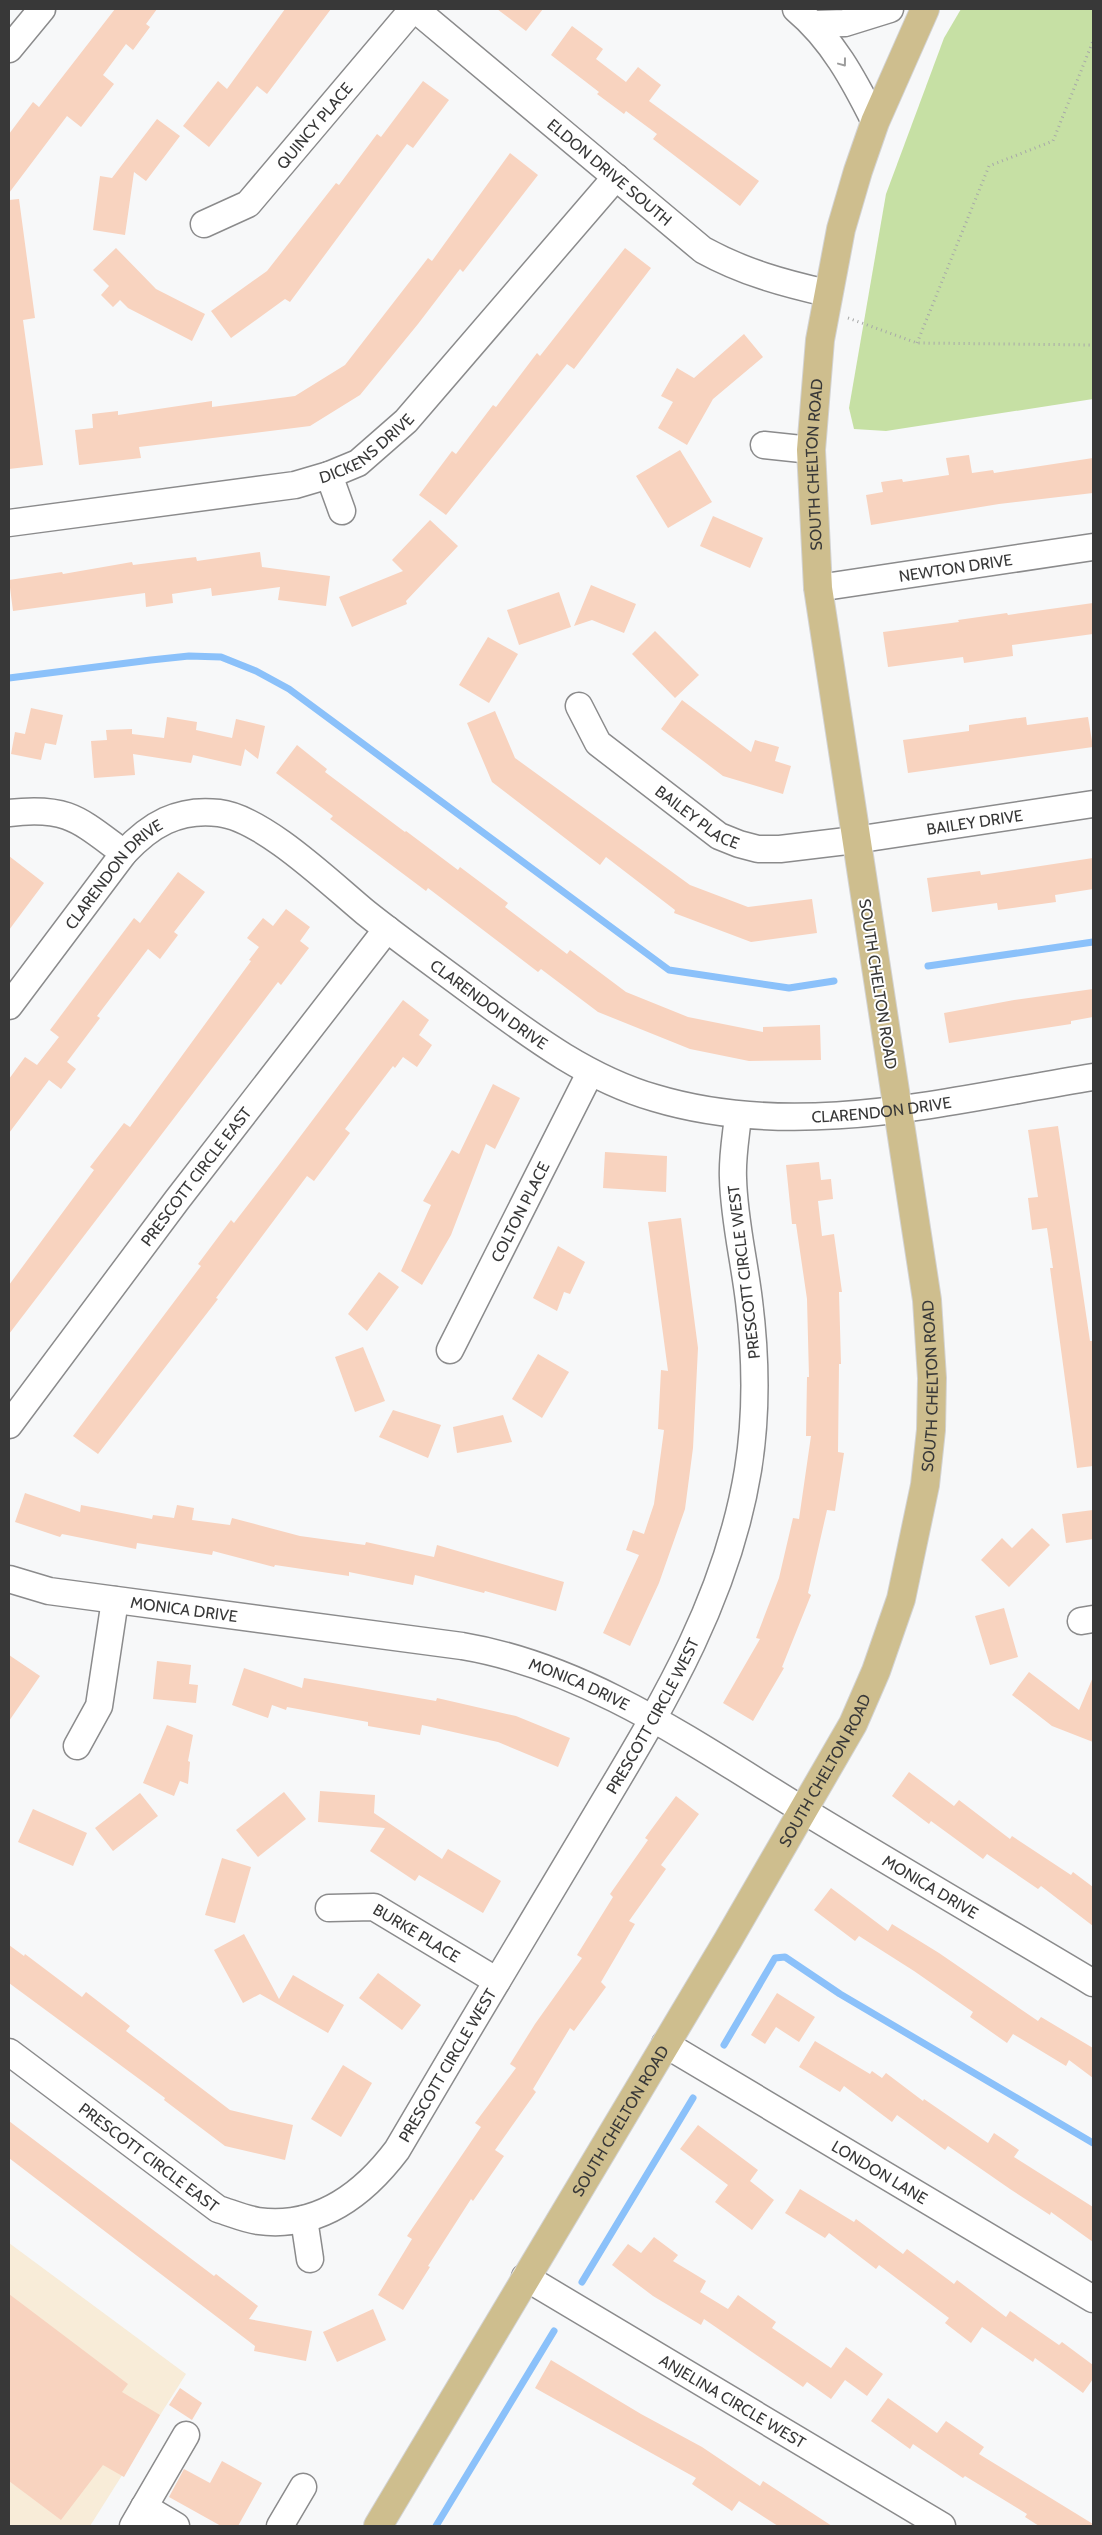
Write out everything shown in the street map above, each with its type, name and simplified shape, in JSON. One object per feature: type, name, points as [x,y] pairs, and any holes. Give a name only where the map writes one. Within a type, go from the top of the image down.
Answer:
[{"type":"main road","name":"SOUTH CHELTON ROAD","points":[[378,2526],[804,1810],[853,1724],[876,1671],[901,1599],[925,1486],[931,1430],[932,1378],[927,1300],[855,840],[818,588],[811,450],[820,340],[841,230],[858,171],[875,122],[924,9]]},
{"type":"street","name":"ELDON DRIVE SOUTH","points":[[414,9],[703,250],[729,265],[826,301]]},
{"type":"street","name":"QUINCY PLACE","points":[[204,224],[248,204],[414,9]]},
{"type":"street","points":[[805,16],[845,23],[890,9]]},
{"type":"street","points":[[9,49],[32,12]]},
{"type":"street","points":[[805,16],[848,70],[875,122]]},
{"type":"street","name":"DICKENS DRIVE","points":[[9,523],[295,485],[329,475],[358,463],[406,421],[616,177]]},
{"type":"street","points":[[764,445],[811,450]]},
{"type":"street","points":[[329,475],[342,511]]},
{"type":"street","name":"NEWTON DRIVE","points":[[818,588],[1093,547]]},
{"type":"street","name":"BAILEY PLACE","points":[[578,706],[598,743],[719,836],[758,849],[780,849],[855,840]]},
{"type":"street","name":"BAILEY DRIVE","points":[[855,840],[1093,804]]},
{"type":"street","points":[[9,813],[36,810],[58,812],[80,821],[124,853]]},
{"type":"street","name":"CLARENDON DRIVE","points":[[9,1006],[124,853],[141,834],[165,820],[193,813],[220,813],[248,823],[277,841],[386,930],[534,1038],[590,1073],[624,1088],[656,1098],[738,1116],[824,1116],[898,1109],[1093,1077]]},
{"type":"street","name":"PRESCOTT CIRCLE EAST","points":[[9,1425],[177,1200],[386,930]]},
{"type":"street","name":"COLTON PLACE","points":[[450,1350],[590,1073]]},
{"type":"street","name":"PRESCOTT CIRCLE WEST","points":[[304,2219],[325,2214],[347,2201],[380,2172],[397,2150],[654,1719],[696,1636],[719,1584],[737,1527],[749,1468],[754,1419],[755,1361],[749,1299],[736,1230],[732,1174],[738,1116]]},
{"type":"street","name":"MONICA DRIVE","points":[[9,1579],[49,1591],[498,1652],[565,1677],[654,1719],[1093,1983]]},
{"type":"street","name":"MONICA DRIVE","points":[[77,1746],[99,1706],[115,1600]]},
{"type":"street","name":"BURKE PLACE","points":[[329,1908],[374,1907],[497,1981]]},
{"type":"street","name":"LONDON LANE","points":[[665,2044],[1093,2299]]},
{"type":"street","name":"PRESCOTT CIRCLE EAST","points":[[9,2052],[218,2209],[257,2221],[280,2222],[304,2219]]},
{"type":"street","points":[[304,2219],[310,2258]]},
{"type":"street","name":"ANJELINA CIRCLE WEST","points":[[525,2277],[942,2526]]},
{"type":"street","points":[[176,2526],[138,2517],[186,2435]]},
{"type":"street","points":[[280,2526],[303,2487]]},
{"type":"path","points":[[917,343],[989,166],[1053,141],[1093,41]]},
{"type":"path","points":[[826,301],[917,343],[1093,345]]},
{"type":"shaded area","points":[[9,2243],[186,2374],[90,2526],[9,2526]]},
{"type":"green space","points":[[961,9],[1093,9],[1093,399],[886,431],[854,429],[849,408],[886,194],[944,38]]},
{"type":"building","points":[[115,9],[157,9],[146,24],[150,27],[133,50],[126,44],[103,75],[114,84],[81,127],[67,116],[9,193],[9,134],[33,102],[39,107]]},
{"type":"building","points":[[285,9],[331,9],[267,94],[257,86],[209,147],[183,126],[218,81],[227,89]]},
{"type":"building","points":[[497,9],[543,9],[526,31]]},
{"type":"building","points":[[572,26],[603,49],[596,59],[626,82],[638,67],[661,85],[649,101],[759,181],[740,206],[653,139],[657,134],[626,111],[624,114],[597,94],[599,92],[551,55]]},
{"type":"building","points":[[423,81],[449,100],[413,148],[407,144],[290,302],[285,299],[231,338],[211,311],[267,271],[336,183],[339,185],[377,134],[381,137]]},
{"type":"building","points":[[157,119],[180,136],[146,181],[134,172],[125,235],[93,230],[100,176],[112,178]]},
{"type":"building","points":[[510,153],[538,175],[463,272],[460,269],[360,395],[310,426],[139,447],[141,458],[79,465],[75,430],[93,428],[92,414],[118,411],[118,415],[212,401],[212,407],[295,396],[345,365],[428,258],[432,261]]},
{"type":"building","points":[[19,199],[35,318],[23,320],[43,465],[9,469],[9,200]]},
{"type":"building","points":[[116,248],[156,289],[205,314],[192,341],[128,308],[120,300],[113,307],[101,295],[109,286],[93,270]]},
{"type":"building","points":[[625,248],[651,268],[574,369],[567,364],[446,515],[419,495],[452,451],[456,454],[493,405],[496,407],[537,353],[540,356]]},
{"type":"building","points":[[744,334],[763,357],[713,399],[687,445],[658,428],[673,402],[661,396],[677,368],[694,378]]},
{"type":"building","points":[[680,450],[712,502],[668,528],[636,476]]},
{"type":"building","points":[[969,455],[972,473],[993,470],[994,473],[1093,458],[1093,493],[999,504],[871,525],[866,495],[883,492],[881,482],[902,479],[903,482],[949,475],[946,458]]},
{"type":"building","points":[[713,516],[763,538],[750,568],[700,546]]},
{"type":"building","points":[[430,520],[458,546],[406,601],[407,604],[352,627],[339,597],[403,571],[392,560]]},
{"type":"building","points":[[260,552],[262,567],[330,576],[326,606],[278,600],[280,587],[212,596],[211,588],[172,594],[173,603],[146,607],[145,593],[13,611],[9,580],[62,572],[63,574],[132,562],[133,565],[196,557],[197,561]]},
{"type":"building","points":[[591,585],[636,604],[624,633],[592,620],[574,626]]},
{"type":"building","points":[[559,592],[571,627],[519,645],[507,610]]},
{"type":"building","points":[[1093,603],[1093,634],[1012,645],[1013,656],[964,663],[963,657],[888,667],[883,632],[959,622],[958,620],[1007,613],[1008,615]]},
{"type":"building","points":[[655,631],[699,675],[675,698],[632,654]]},
{"type":"building","points":[[488,637],[518,654],[489,703],[459,685]]},
{"type":"building","points":[[682,700],[751,752],[755,740],[779,747],[775,761],[791,766],[783,794],[723,776],[661,729]]},
{"type":"building","points":[[31,708],[63,715],[56,745],[45,743],[41,760],[11,754],[15,732],[25,734]]},
{"type":"building","points":[[495,711],[515,758],[690,885],[748,907],[812,899],[817,933],[751,942],[674,913],[675,910],[606,857],[600,865],[492,782],[467,723]]},
{"type":"building","points":[[167,717],[197,722],[196,730],[232,738],[236,719],[265,726],[258,759],[245,749],[241,766],[193,755],[191,763],[133,754],[135,775],[94,778],[91,741],[107,740],[106,730],[132,729],[132,734],[164,738]]},
{"type":"building","points":[[1026,717],[1027,725],[1088,717],[1093,747],[908,773],[903,740],[969,731],[969,725]]},
{"type":"building","points":[[297,745],[327,769],[325,772],[405,832],[458,870],[460,867],[508,903],[505,907],[567,954],[570,950],[626,992],[688,1017],[763,1032],[763,1027],[820,1025],[821,1060],[749,1061],[690,1049],[598,1012],[541,969],[538,972],[428,888],[426,891],[330,819],[333,816],[276,773]]},
{"type":"building","points":[[9,856],[44,883],[9,930]]},
{"type":"building","points":[[1093,858],[1093,889],[1055,895],[1056,902],[998,910],[997,903],[932,912],[927,878],[980,871],[981,875]]},
{"type":"building","points":[[178,872],[205,892],[174,932],[178,935],[160,959],[148,949],[97,1016],[100,1018],[67,1062],[76,1069],[61,1089],[49,1080],[9,1133],[9,1079],[25,1057],[37,1065],[59,1037],[50,1030],[134,918],[140,923]]},
{"type":"building","points":[[286,909],[310,927],[300,941],[309,948],[281,985],[278,982],[9,1334],[9,1285],[94,1170],[90,1167],[124,1123],[130,1127],[251,961],[249,960],[259,947],[247,938],[263,918],[273,926]]},
{"type":"building","points":[[1093,989],[1093,1017],[1071,1021],[1071,1024],[949,1043],[944,1013],[1014,1000]]},
{"type":"building","points":[[403,1000],[429,1020],[419,1035],[432,1045],[417,1067],[403,1057],[395,1068],[393,1066],[345,1129],[350,1133],[314,1181],[307,1176],[216,1298],[218,1299],[98,1454],[73,1436],[201,1266],[198,1264],[231,1220],[234,1223]]},
{"type":"building","points":[[493,1084],[520,1098],[495,1149],[486,1144],[451,1235],[422,1285],[401,1271],[431,1205],[423,1201],[452,1150],[459,1154]]},
{"type":"building","points":[[1058,1126],[1090,1341],[1093,1341],[1093,1466],[1077,1468],[1050,1268],[1053,1268],[1047,1228],[1032,1230],[1028,1198],[1038,1197],[1028,1130]]},
{"type":"building","points":[[605,1152],[667,1156],[666,1192],[603,1188]]},
{"type":"building","points":[[819,1162],[821,1180],[831,1179],[833,1199],[818,1201],[822,1236],[834,1234],[842,1292],[839,1292],[841,1364],[839,1364],[838,1452],[844,1453],[835,1511],[827,1510],[808,1593],[811,1595],[782,1667],[784,1668],[753,1721],[723,1703],[760,1639],[756,1638],[779,1578],[793,1518],[799,1519],[811,1436],[806,1436],[807,1377],[809,1377],[807,1299],[796,1224],[792,1224],[786,1165]]},
{"type":"building","points":[[681,1218],[698,1348],[693,1448],[685,1509],[659,1583],[630,1646],[603,1633],[639,1555],[626,1550],[633,1530],[644,1534],[654,1504],[664,1430],[658,1429],[661,1370],[668,1371],[648,1222]]},
{"type":"building","points":[[558,1246],[585,1262],[570,1294],[564,1292],[557,1311],[533,1298]]},
{"type":"building","points":[[379,1272],[399,1287],[367,1331],[348,1314]]},
{"type":"building","points":[[363,1347],[385,1401],[355,1412],[335,1357]]},
{"type":"building","points":[[538,1354],[569,1372],[542,1418],[512,1399]]},
{"type":"building","points":[[393,1410],[441,1425],[428,1458],[379,1437]]},
{"type":"building","points":[[503,1415],[512,1442],[457,1453],[453,1427]]},
{"type":"building","points":[[25,1493],[80,1512],[81,1505],[152,1519],[153,1515],[174,1518],[177,1505],[194,1508],[192,1520],[230,1525],[232,1518],[300,1536],[365,1545],[366,1542],[434,1557],[437,1545],[564,1582],[556,1611],[485,1591],[484,1593],[415,1575],[413,1585],[349,1572],[349,1576],[275,1565],[274,1567],[213,1551],[212,1555],[137,1543],[136,1549],[62,1534],[60,1537],[15,1522]]},
{"type":"building","points":[[1093,1510],[1093,1539],[1066,1543],[1062,1514]]},
{"type":"building","points":[[1032,1528],[1050,1545],[1009,1587],[981,1560],[1002,1538],[1012,1548]]},
{"type":"building","points":[[1004,1608],[1018,1657],[990,1665],[975,1616]]},
{"type":"building","points":[[9,1655],[40,1676],[9,1721]]},
{"type":"building","points":[[157,1661],[191,1665],[189,1684],[198,1685],[196,1703],[153,1699]]},
{"type":"building","points":[[244,1668],[302,1688],[304,1678],[436,1701],[437,1698],[516,1716],[570,1738],[558,1767],[498,1742],[422,1725],[420,1735],[368,1726],[368,1722],[287,1707],[286,1710],[272,1705],[268,1718],[232,1705]]},
{"type":"building","points":[[1029,1672],[1079,1710],[1093,1677],[1093,1742],[1052,1726],[1012,1695]]},
{"type":"building","points":[[167,1725],[193,1735],[188,1761],[190,1762],[188,1784],[180,1781],[174,1796],[143,1783]]},
{"type":"building","points":[[909,1772],[954,1806],[959,1800],[1010,1839],[1012,1836],[1071,1875],[1073,1872],[1093,1887],[1093,1926],[1041,1886],[1038,1889],[987,1854],[983,1859],[931,1821],[929,1824],[892,1796]]},
{"type":"building","points":[[320,1791],[375,1795],[374,1813],[442,1859],[448,1849],[501,1881],[483,1913],[419,1875],[415,1881],[370,1851],[385,1828],[318,1822]]},
{"type":"building","points":[[284,1792],[306,1819],[258,1857],[236,1830]]},
{"type":"building","points":[[140,1793],[158,1816],[113,1851],[95,1828]]},
{"type":"building","points":[[676,1796],[699,1814],[661,1865],[666,1869],[629,1921],[635,1924],[601,1982],[606,1987],[574,2031],[570,2028],[533,2089],[536,2092],[495,2150],[504,2156],[473,2201],[471,2199],[428,2266],[430,2267],[403,2310],[378,2295],[412,2239],[407,2236],[481,2127],[475,2123],[516,2068],[510,2064],[535,2024],[582,1958],[577,1955],[613,1897],[610,1894],[648,1840],[645,1838]]},
{"type":"building","points":[[33,1809],[87,1833],[73,1866],[18,1842]]},
{"type":"building","points":[[222,1858],[251,1867],[235,1923],[205,1915]]},
{"type":"building","points":[[831,1888],[888,1931],[892,1924],[939,1953],[1038,2021],[1041,2017],[1093,2048],[1093,2078],[1069,2060],[1066,2066],[1013,2034],[1007,2043],[970,2017],[973,2012],[914,1971],[859,1936],[855,1941],[814,1910]]},
{"type":"building","points":[[244,1934],[279,1999],[293,1975],[344,2005],[328,2033],[260,1994],[243,2003],[214,1950]]},
{"type":"building","points":[[9,1945],[24,1956],[25,1954],[82,1997],[86,1992],[130,2026],[126,2031],[230,2110],[293,2125],[285,2160],[225,2146],[164,2100],[165,2098],[9,1983]]},
{"type":"building","points":[[378,1973],[421,2005],[402,2030],[359,1998]]},
{"type":"building","points":[[777,1993],[815,2017],[799,2042],[776,2027],[765,2044],[751,2035]]},
{"type":"building","points":[[815,2041],[870,2074],[872,2071],[882,2078],[886,2073],[923,2101],[924,2099],[988,2143],[994,2133],[1019,2150],[1014,2157],[1093,2207],[1093,2242],[1051,2212],[1050,2215],[948,2146],[945,2150],[897,2115],[892,2122],[844,2086],[840,2092],[799,2067]]},
{"type":"building","points":[[343,2065],[372,2083],[341,2137],[311,2119]]},
{"type":"building","points":[[9,2121],[214,2276],[216,2274],[258,2306],[249,2319],[312,2331],[306,2361],[254,2351],[255,2346],[9,2158]]},
{"type":"building","points":[[698,2125],[758,2170],[750,2181],[774,2200],[752,2230],[715,2202],[728,2185],[680,2149]]},
{"type":"building","points":[[800,2189],[854,2222],[856,2219],[903,2254],[907,2249],[954,2284],[957,2280],[1006,2317],[1010,2311],[1059,2345],[1062,2342],[1093,2365],[1093,2379],[1083,2393],[1035,2358],[1033,2362],[982,2327],[971,2343],[945,2323],[949,2318],[879,2265],[876,2269],[829,2233],[825,2238],[785,2213]]},
{"type":"building","points":[[654,2237],[678,2255],[673,2261],[706,2281],[700,2292],[728,2309],[738,2295],[776,2322],[772,2328],[831,2368],[846,2347],[883,2374],[867,2396],[845,2380],[831,2399],[807,2382],[803,2387],[704,2319],[701,2325],[653,2296],[612,2265],[628,2244],[641,2253]]},
{"type":"building","points":[[9,2294],[128,2384],[122,2392],[160,2415],[124,2477],[103,2465],[61,2520],[9,2481]]},
{"type":"building","points":[[373,2309],[386,2340],[337,2362],[323,2332]]},
{"type":"building","points":[[551,2360],[641,2414],[702,2447],[760,2486],[763,2481],[832,2526],[778,2526],[739,2501],[732,2511],[692,2484],[696,2478],[535,2388]]},
{"type":"building","points":[[180,2388],[202,2403],[192,2420],[169,2405]]},
{"type":"building","points":[[888,2398],[937,2433],[946,2421],[984,2447],[979,2454],[1093,2524],[1093,2526],[1039,2526],[1025,2517],[1027,2514],[965,2476],[963,2478],[913,2444],[910,2449],[871,2421]]},
{"type":"building","points":[[222,2461],[262,2483],[238,2526],[221,2526],[169,2497],[184,2469],[210,2483]]},
{"type":"waterway","points":[[9,678],[189,656],[221,657],[256,671],[289,689],[669,970],[789,988],[834,981]]},
{"type":"waterway","points":[[928,966],[1093,942]]},
{"type":"waterway","points":[[724,2045],[775,1958],[785,1957],[840,1994],[1093,2143]]},
{"type":"waterway","points":[[582,2282],[693,2098]]},
{"type":"waterway","points":[[436,2526],[554,2331]]}]
